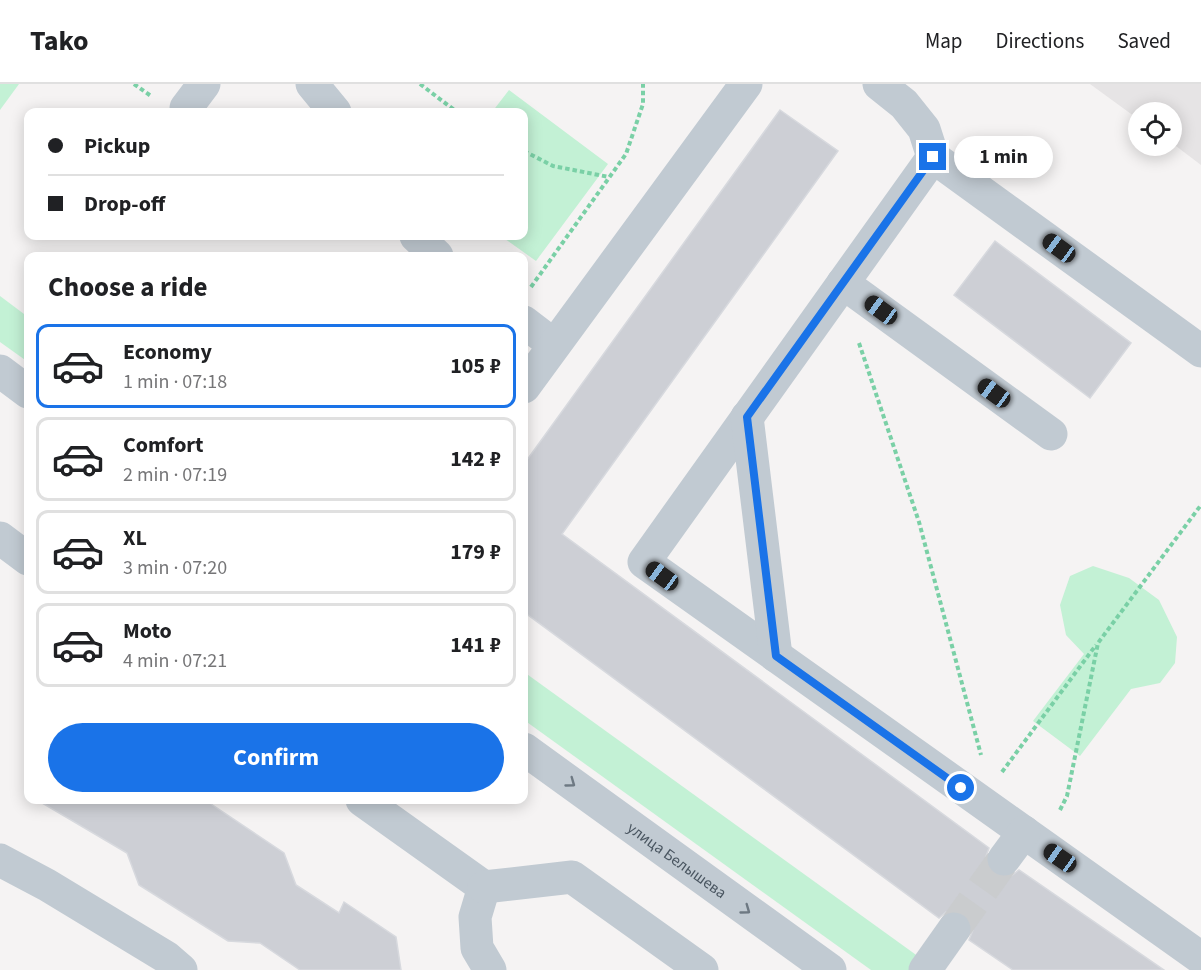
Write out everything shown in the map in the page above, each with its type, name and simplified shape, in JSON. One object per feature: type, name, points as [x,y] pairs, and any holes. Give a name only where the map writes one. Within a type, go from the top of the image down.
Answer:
[{"type":"street","points":[[312,84],[332,108]]},
{"type":"street","points":[[528,381],[746,84]]},
{"type":"street","points":[[879,84],[904,104],[924,129],[933,157],[1201,351]]},
{"type":"street","points":[[933,157],[644,562],[1201,958]]},
{"type":"street","points":[[420,240],[433,252]]},
{"type":"street","points":[[843,283],[1051,434]]},
{"type":"street","points":[[528,325],[554,345]]},
{"type":"street","points":[[0,371],[24,389]]},
{"type":"street","points":[[747,417],[776,656]]},
{"type":"street","points":[[0,538],[24,556]]},
{"type":"street","name":"улица Белышева","points":[[528,752],[830,970]]},
{"type":"street","points":[[368,804],[484,887],[572,877],[702,970]]},
{"type":"street","points":[[1004,859],[1033,839]]},
{"type":"street","points":[[0,860],[47,885],[166,957],[181,970]]},
{"type":"street","points":[[484,887],[475,917],[477,948],[490,970]]},
{"type":"street","points":[[925,970],[954,929]]},
{"type":"path","points":[[420,84],[451,108]]},
{"type":"path","points":[[530,288],[626,154],[643,105],[643,84]]},
{"type":"path","points":[[528,154],[553,166],[609,177]]},
{"type":"path","points":[[843,283],[849,314],[919,522],[981,751],[980,801]]},
{"type":"path","points":[[980,801],[1201,505]]},
{"type":"path","points":[[1033,839],[1067,796],[1098,643]]},
{"type":"shaded area","points":[[1090,84],[1201,84],[1201,165],[1182,151],[1182,102],[1128,102],[1128,112]]},
{"type":"green space","points":[[0,84],[19,84],[0,110]]},
{"type":"green space","points":[[509,90],[608,164],[536,261],[528,255],[528,252],[523,252],[507,240],[528,240],[528,108],[495,108]]},
{"type":"green space","points":[[0,296],[24,314],[24,359],[0,342]]},
{"type":"green space","points":[[1093,566],[1129,578],[1159,600],[1177,637],[1175,663],[1160,683],[1131,689],[1080,756],[1033,721],[1084,654],[1066,635],[1060,605],[1070,576]]},
{"type":"green space","points":[[528,675],[919,957],[909,970],[871,970],[528,723]]},
{"type":"building","points":[[780,110],[838,151],[562,534],[989,848],[986,856],[987,866],[993,874],[1002,878],[1011,876],[1019,870],[1164,970],[1013,970],[969,940],[973,930],[971,921],[965,914],[955,910],[946,912],[939,918],[528,615],[528,458]]},
{"type":"building","points":[[995,241],[1131,343],[1090,398],[954,295]]},
{"type":"building","points":[[44,804],[211,804],[284,853],[296,885],[339,913],[344,902],[396,937],[401,970],[300,970],[260,943],[228,941],[139,885],[127,853]]},
{"type":"tunnel","points":[[954,929],[1004,859]]},
{"type":"route","points":[[933,157],[747,417],[776,656],[961,788]]}]
